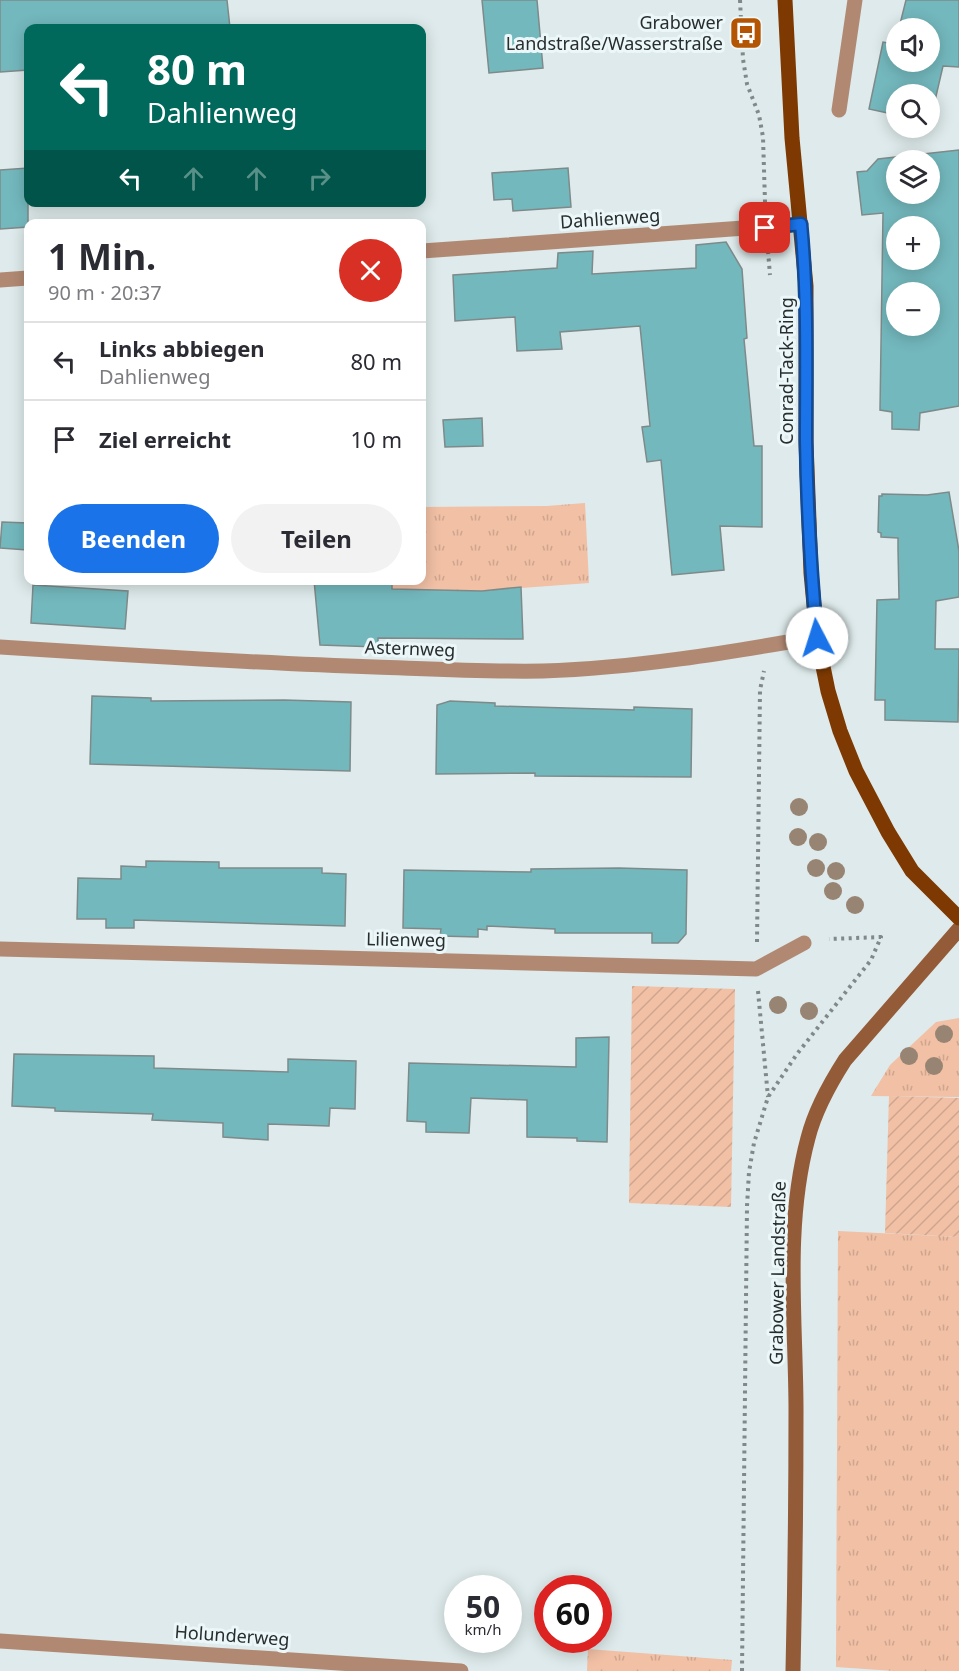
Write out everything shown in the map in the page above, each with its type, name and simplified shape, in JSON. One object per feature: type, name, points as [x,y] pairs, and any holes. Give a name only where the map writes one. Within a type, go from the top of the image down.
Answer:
[{"type":"main road","name":"Conrad-Tack-Ring","points":[[785,0],[792,138],[806,286],[806,443],[817,638],[828,691],[840,731],[856,771],[888,832],[912,871],[959,918]]},
{"type":"main road","name":"Grabower Landstraße","points":[[793,1671],[796,1408],[793,1329],[796,1207],[800,1172],[808,1137],[818,1109],[845,1060],[959,929]]},
{"type":"street","points":[[839,110],[855,0]]},
{"type":"street","name":"Dahlienweg","points":[[426,251],[801,224]]},
{"type":"street","points":[[0,279],[24,278]]},
{"type":"street","name":"Asternweg","points":[[0,647],[247,663],[543,671],[691,658],[817,638]]},
{"type":"street","name":"Lilienweg","points":[[0,949],[756,969],[804,943]]},
{"type":"street","name":"Holunderweg","points":[[0,1641],[461,1671]]},
{"type":"path","points":[[740,0],[743,59],[747,84],[759,115],[763,137],[765,228],[770,274]]},
{"type":"path","points":[[768,1098],[756,969],[760,690],[765,666],[774,645]]},
{"type":"path","points":[[804,943],[841,937],[881,937]]},
{"type":"green space","points":[[585,503],[589,583],[482,591],[313,585],[426,585],[426,507],[547,506]]},
{"type":"green space","points":[[632,986],[735,989],[731,1207],[629,1203]]},
{"type":"green space","points":[[959,1018],[959,1097],[871,1096],[890,1065],[936,1022]]},
{"type":"green space","points":[[889,1096],[959,1098],[959,1237],[885,1233]]},
{"type":"green space","points":[[838,1231],[959,1237],[959,1671],[894,1671],[836,1667]]},
{"type":"green space","points":[[612,1651],[732,1660],[731,1671],[587,1671],[588,1653],[612,1653]]},
{"type":"building","points":[[0,0],[227,0],[230,24],[24,24],[24,70],[0,72]]},
{"type":"building","points":[[482,0],[537,0],[543,68],[489,73]]},
{"type":"building","points":[[906,0],[959,0],[959,67],[943,66],[939,84],[886,84],[886,113],[869,109],[883,42],[886,43],[886,72],[940,72],[940,18],[902,18]]},
{"type":"building","points":[[959,150],[959,406],[920,413],[919,430],[892,429],[892,412],[880,410],[883,213],[862,215],[857,172],[867,171],[878,159],[886,158],[886,204],[940,204],[940,152]]},
{"type":"building","points":[[24,168],[24,207],[28,207],[28,219],[24,219],[24,227],[0,229],[0,170]]},
{"type":"building","points":[[568,168],[571,207],[513,211],[512,199],[494,200],[492,173]]},
{"type":"building","points":[[726,242],[742,269],[747,338],[744,339],[754,446],[762,446],[762,527],[720,526],[724,570],[672,575],[661,460],[647,462],[642,427],[650,426],[640,326],[560,332],[562,349],[517,351],[515,317],[455,321],[453,275],[557,268],[558,253],[593,251],[592,274],[696,268],[696,245]]},
{"type":"building","points":[[482,418],[483,446],[445,447],[443,420]]},
{"type":"building","points":[[949,492],[959,551],[959,597],[936,601],[935,649],[959,649],[958,722],[885,720],[885,700],[875,700],[877,600],[899,599],[898,538],[881,537],[881,533],[878,532],[879,496],[882,494],[927,495]]},
{"type":"building","points":[[2,522],[24,523],[24,550],[0,548]]},
{"type":"building","points":[[33,585],[128,591],[125,629],[31,623]]},
{"type":"building","points":[[314,585],[392,585],[392,589],[482,591],[521,587],[523,639],[378,638],[378,647],[320,645]]},
{"type":"building","points":[[92,696],[151,698],[151,701],[351,702],[350,771],[90,764]]},
{"type":"building","points":[[450,701],[495,703],[495,706],[634,710],[634,707],[692,709],[691,777],[535,776],[535,773],[436,774],[437,705]]},
{"type":"building","points":[[146,861],[219,862],[219,868],[322,868],[322,873],[346,874],[345,926],[134,920],[134,928],[106,928],[106,919],[77,919],[78,878],[121,879],[121,866],[146,867]]},
{"type":"building","points":[[531,869],[687,870],[686,934],[678,943],[652,943],[652,933],[555,933],[555,929],[487,926],[487,930],[478,929],[478,937],[440,936],[441,929],[403,928],[404,870],[531,872]]},
{"type":"building","points":[[609,1037],[607,1142],[577,1141],[577,1138],[527,1137],[527,1100],[471,1098],[469,1133],[426,1132],[426,1122],[407,1121],[409,1063],[576,1067],[576,1038]]},
{"type":"building","points":[[14,1054],[154,1056],[154,1068],[288,1072],[288,1059],[356,1061],[355,1109],[330,1108],[329,1126],[268,1124],[268,1140],[223,1137],[223,1123],[152,1120],[153,1114],[55,1111],[55,1108],[12,1106]]},
{"type":"place","name":"Grabower Landstraße/Wasserstraße","points":[[746,33]]},
{"type":"route","points":[[765,228],[801,224],[806,286],[806,443],[811,573],[817,638]]}]
